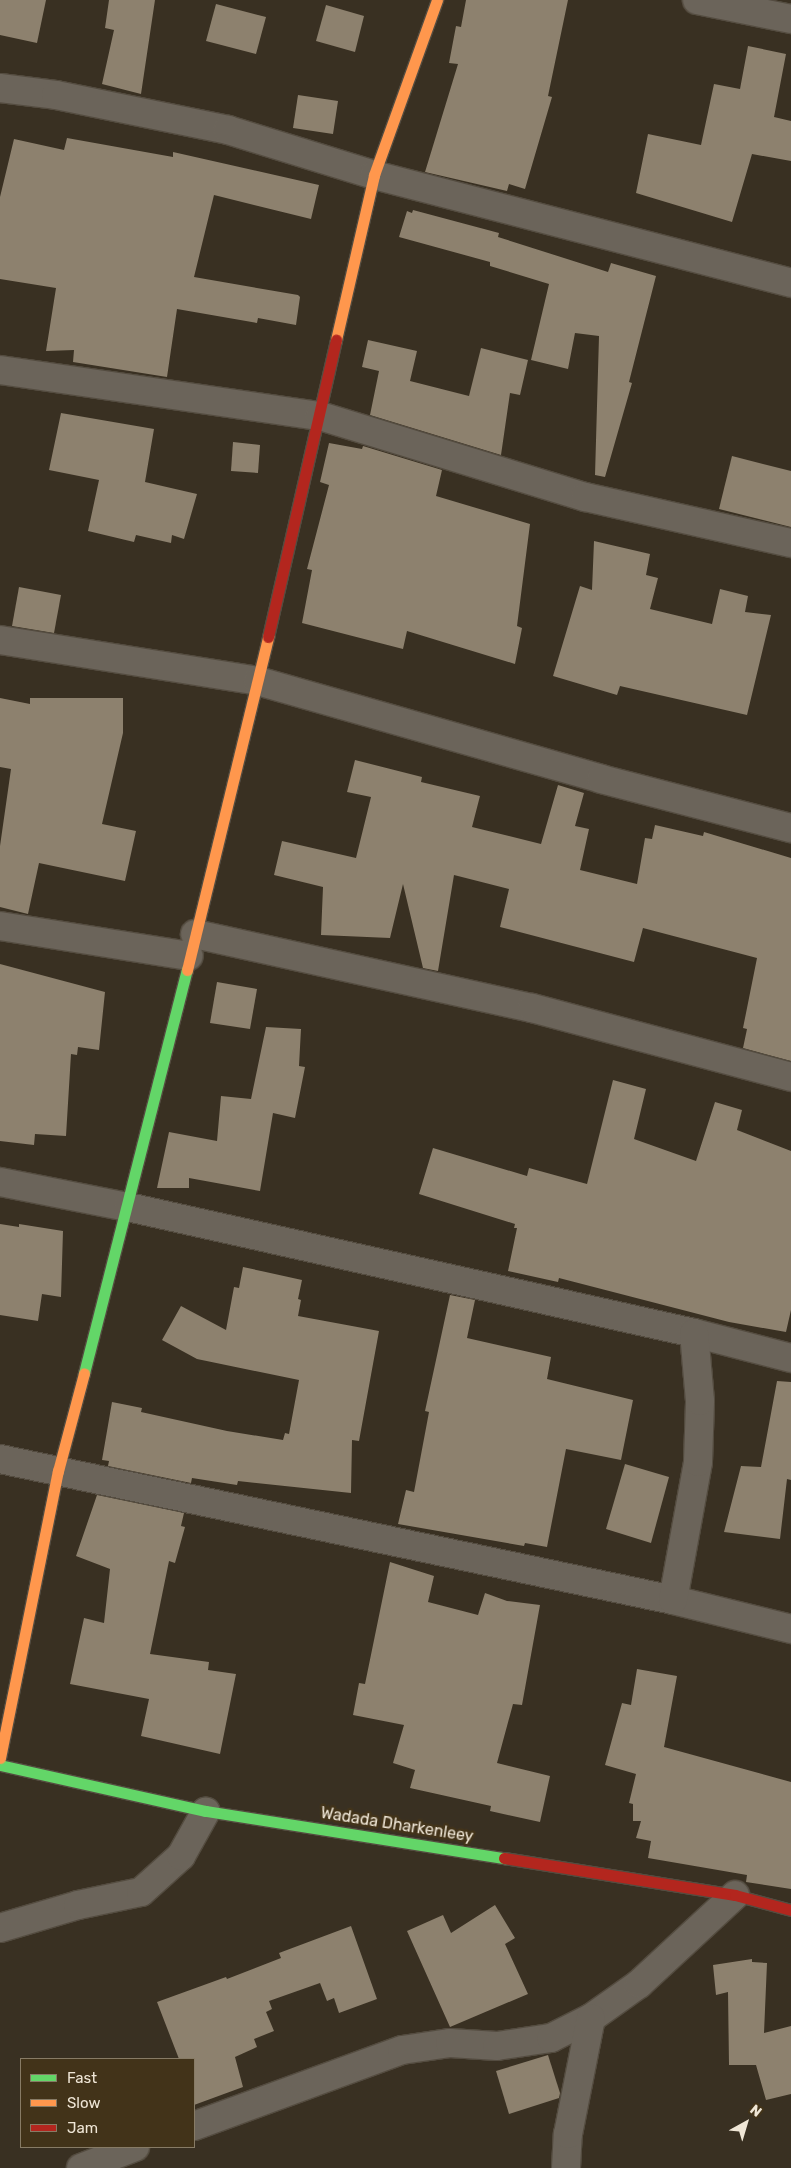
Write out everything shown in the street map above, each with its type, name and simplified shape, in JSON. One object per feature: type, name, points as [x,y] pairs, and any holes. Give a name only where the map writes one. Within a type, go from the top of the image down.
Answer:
[{"type":"street","points":[[0,1758],[58,1471],[128,1207],[258,681],[374,175],[436,0]]},
{"type":"street","points":[[697,0],[791,19]]},
{"type":"street","points":[[0,88],[56,95],[228,130],[374,175],[791,283]]},
{"type":"street","points":[[0,370],[320,416],[585,497],[791,543]]},
{"type":"street","points":[[0,640],[258,681],[601,779],[791,828]]},
{"type":"street","points":[[0,926],[192,945],[532,1008],[791,1077]]},
{"type":"street","points":[[0,1182],[128,1207],[694,1333],[791,1358]]},
{"type":"street","points":[[673,1600],[698,1462],[700,1401],[694,1333]]},
{"type":"street","points":[[0,1459],[673,1600],[791,1629]]},
{"type":"street","name":"Wadada Dharkenleey","points":[[0,1764],[206,1811],[735,1895],[791,1910]]},
{"type":"street","points":[[0,1928],[78,1905],[140,1892],[181,1856],[206,1811]]},
{"type":"street","points":[[195,2126],[402,2050],[450,2042],[497,2046],[551,2038],[591,2018],[639,1984],[735,1895]]},
{"type":"street","points":[[566,2168],[568,2134],[591,2018]]},
{"type":"street","points":[[81,2168],[132,2148]]},
{"type":"building","points":[[0,0],[46,0],[37,43],[0,35]]},
{"type":"building","points":[[109,0],[155,0],[141,94],[102,84],[114,30],[105,28]]},
{"type":"building","points":[[466,0],[568,0],[548,96],[552,97],[525,189],[509,184],[507,191],[425,172],[458,64],[449,63],[456,26],[461,27]]},
{"type":"building","points":[[216,4],[266,17],[256,54],[206,41]]},
{"type":"building","points":[[326,5],[364,16],[355,52],[316,41]]},
{"type":"building","points":[[748,46],[786,54],[774,117],[791,121],[791,161],[752,154],[732,222],[636,193],[648,134],[701,145],[714,84],[740,89]]},
{"type":"building","points":[[298,95],[338,101],[333,134],[293,128]]},
{"type":"building","points":[[67,138],[173,157],[173,152],[319,185],[311,219],[214,195],[194,277],[298,295],[300,297],[296,325],[258,318],[257,323],[177,309],[167,377],[73,362],[74,350],[46,351],[56,288],[0,279],[0,197],[14,139],[64,150]]},
{"type":"building","points":[[413,210],[499,233],[498,237],[608,272],[611,263],[656,276],[629,382],[632,383],[605,477],[595,475],[599,336],[575,333],[568,369],[531,360],[549,284],[490,266],[490,262],[399,237],[407,211],[412,213]]},
{"type":"building","points":[[368,340],[417,351],[410,381],[469,396],[481,348],[528,360],[520,395],[510,393],[501,455],[370,415],[379,371],[362,367]]},
{"type":"building","points":[[61,413],[154,429],[145,482],[197,494],[184,539],[172,535],[171,543],[136,535],[134,542],[88,531],[99,480],[49,470]]},
{"type":"building","points":[[233,442],[260,445],[258,473],[231,471]]},
{"type":"building","points":[[329,443],[362,449],[363,446],[442,470],[436,496],[530,524],[517,626],[522,628],[515,664],[407,631],[403,649],[302,623],[312,570],[307,569],[329,485],[320,482]]},
{"type":"building","points":[[732,456],[791,471],[791,527],[719,509]]},
{"type":"building","points":[[594,541],[650,554],[646,575],[658,578],[650,609],[712,624],[720,589],[748,596],[745,612],[771,615],[747,715],[620,686],[617,695],[553,676],[580,586],[592,590]]},
{"type":"building","points":[[19,587],[61,595],[54,633],[12,626]]},
{"type":"building","points":[[0,698],[30,704],[30,698],[123,698],[123,733],[102,824],[136,831],[125,881],[39,863],[28,914],[0,907],[0,846],[11,769],[0,767]]},
{"type":"building","points":[[355,760],[422,777],[421,782],[480,796],[472,827],[541,844],[558,785],[584,793],[575,826],[589,829],[580,870],[637,884],[645,838],[652,839],[655,825],[703,836],[704,832],[791,858],[791,1061],[743,1048],[747,1029],[743,1028],[757,958],[643,928],[634,962],[500,927],[509,889],[454,875],[438,971],[423,968],[403,884],[390,938],[321,935],[323,887],[274,875],[282,841],[356,858],[371,797],[347,792]]},
{"type":"building","points":[[0,964],[105,992],[99,1050],[78,1047],[77,1055],[71,1054],[66,1136],[35,1134],[34,1145],[0,1141]]},
{"type":"building","points":[[217,982],[257,989],[250,1029],[210,1023]]},
{"type":"building","points":[[266,1027],[301,1029],[299,1066],[305,1067],[295,1118],[273,1113],[260,1191],[189,1178],[189,1188],[157,1188],[169,1132],[217,1141],[221,1096],[251,1099]]},
{"type":"building","points":[[613,1080],[646,1089],[634,1139],[696,1161],[715,1102],[742,1110],[737,1130],[791,1151],[791,1310],[786,1332],[729,1322],[559,1278],[558,1282],[508,1271],[517,1228],[514,1228],[515,1224],[419,1194],[433,1148],[527,1176],[529,1168],[587,1184]]},
{"type":"building","points":[[0,1224],[19,1227],[19,1224],[63,1231],[61,1297],[42,1294],[38,1321],[0,1315]]},
{"type":"building","points":[[243,1267],[302,1280],[298,1299],[301,1300],[298,1316],[379,1331],[359,1441],[352,1440],[351,1493],[238,1481],[237,1485],[192,1478],[191,1483],[108,1466],[109,1461],[102,1460],[112,1402],[142,1408],[141,1412],[227,1431],[283,1440],[285,1433],[289,1434],[299,1380],[197,1359],[162,1340],[181,1306],[226,1330],[234,1287],[239,1288]]},
{"type":"building","points":[[450,1295],[475,1300],[467,1338],[551,1357],[547,1379],[633,1400],[621,1460],[566,1449],[547,1547],[525,1543],[524,1546],[398,1524],[406,1490],[414,1492],[429,1412],[425,1411]]},
{"type":"building","points":[[777,1381],[791,1382],[791,1480],[787,1479],[780,1539],[724,1532],[741,1466],[761,1467]]},
{"type":"building","points":[[625,1464],[669,1477],[651,1543],[606,1529]]},
{"type":"building","points":[[97,1495],[184,1513],[181,1526],[185,1527],[175,1563],[169,1561],[150,1654],[209,1662],[208,1670],[236,1674],[220,1754],[141,1736],[149,1699],[70,1684],[84,1618],[104,1623],[110,1569],[76,1556]]},
{"type":"building","points":[[390,1562],[434,1576],[428,1602],[478,1615],[485,1593],[507,1601],[540,1605],[522,1705],[513,1704],[497,1763],[550,1776],[540,1822],[490,1811],[491,1806],[410,1788],[415,1770],[393,1763],[404,1725],[353,1715],[359,1683],[365,1684]]},
{"type":"building","points":[[637,1669],[677,1676],[664,1747],[791,1782],[791,1889],[746,1882],[747,1875],[648,1858],[651,1841],[636,1838],[641,1821],[633,1821],[633,1804],[629,1803],[636,1774],[605,1765],[622,1703],[631,1705]]},
{"type":"building","points":[[495,1905],[515,1938],[505,1944],[528,1994],[450,2027],[407,1931],[443,1915],[451,1933]]},
{"type":"building","points":[[351,1926],[377,1999],[339,2013],[334,1998],[327,2001],[320,1983],[269,2001],[272,2009],[266,2012],[274,2031],[254,2039],[257,2047],[235,2057],[243,2087],[195,2105],[195,2058],[179,2058],[157,2002],[226,1977],[227,1979],[281,1958],[279,1953]]},
{"type":"building","points":[[752,1959],[752,1962],[767,1963],[764,2033],[791,2026],[791,2094],[766,2100],[756,2065],[729,2065],[728,1992],[716,1995],[713,1965]]},
{"type":"building","points":[[548,2055],[560,2093],[559,2098],[509,2114],[496,2071]]},
{"type":"traffic: fast","points":[[84,1373],[187,970]]},
{"type":"traffic: fast","points":[[0,1765],[206,1811],[504,1858]]},
{"type":"traffic: slow","points":[[336,340],[374,175],[437,0]]},
{"type":"traffic: slow","points":[[187,970],[268,637]]},
{"type":"traffic: slow","points":[[0,1758],[58,1471],[84,1373]]},
{"type":"traffic: jam","points":[[268,637],[336,340]]},
{"type":"traffic: jam","points":[[504,1858],[735,1895],[791,1910]]}]
